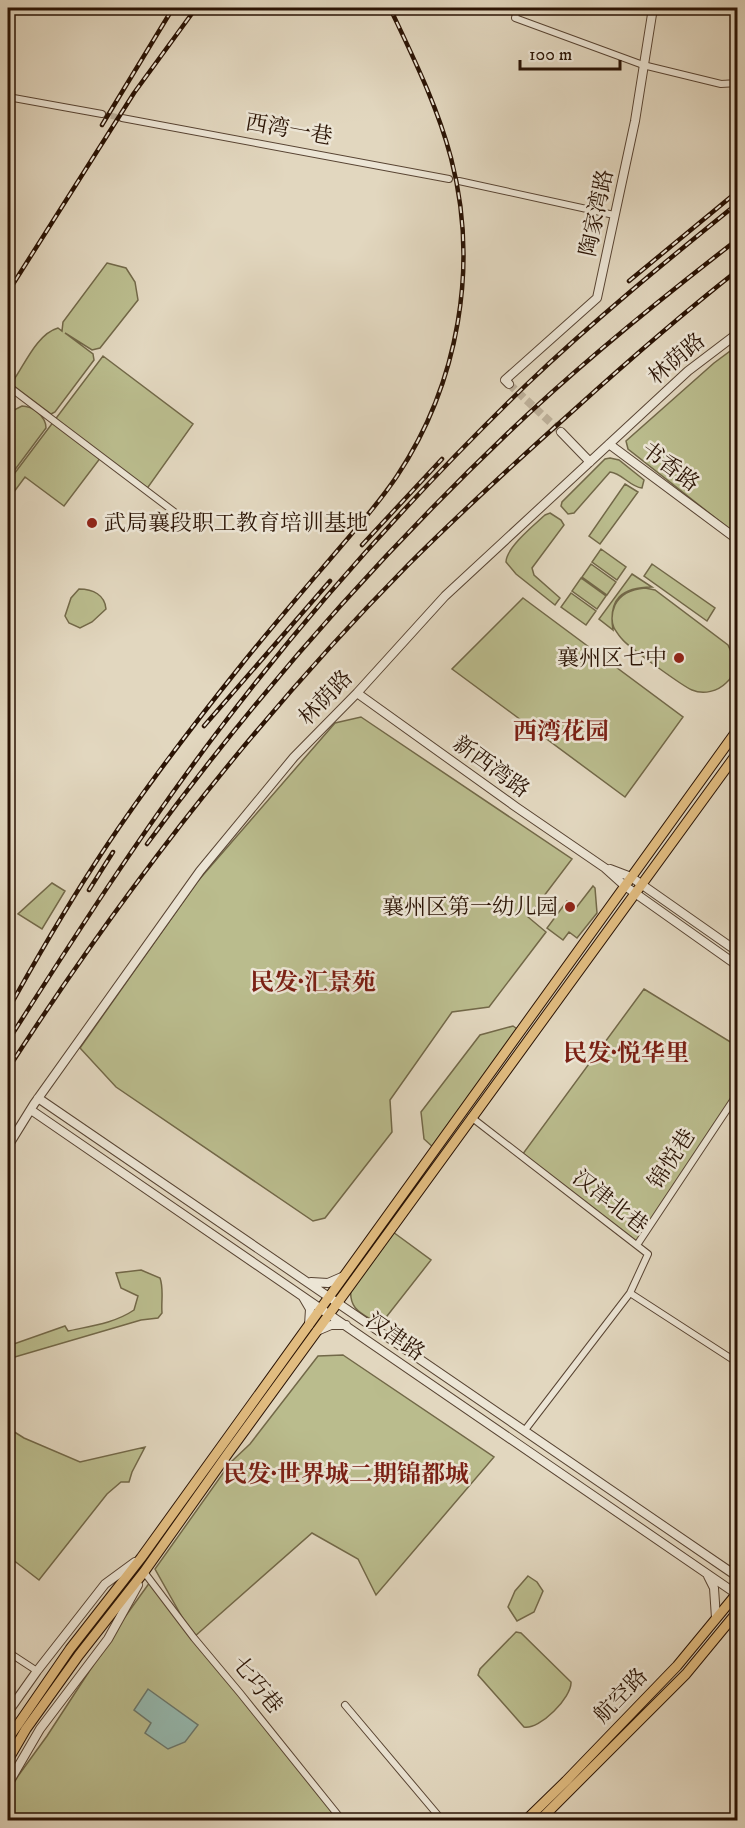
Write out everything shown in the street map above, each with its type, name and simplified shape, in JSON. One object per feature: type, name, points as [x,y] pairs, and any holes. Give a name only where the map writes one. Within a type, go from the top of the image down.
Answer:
[{"type":"main road","points":[[729,8],[738,13]]},
{"type":"main road","points":[[8,1739],[70,1649],[312,1329],[333,1299],[344,1276],[738,729]]},
{"type":"main road","points":[[333,1299],[348,1287],[738,752]]},
{"type":"main road","points":[[8,1760],[26,1729],[144,1572],[312,1329]]},
{"type":"main road","name":"航空路","points":[[526,1821],[677,1666],[737,1594]]},
{"type":"main road","name":"航空路","points":[[540,1821],[686,1674],[738,1611]]},
{"type":"street","points":[[517,8],[515,18],[643,65],[721,84],[738,83]]},
{"type":"street","name":"陶家湾路","points":[[509,384],[505,380],[597,298],[635,122],[653,8]]},
{"type":"street","points":[[8,97],[102,114]]},
{"type":"street","name":"西湾一巷","points":[[122,118],[449,179]]},
{"type":"street","points":[[459,181],[614,215]]},
{"type":"street","name":"林荫路","points":[[8,1146],[38,1098],[200,871],[294,757],[357,693],[445,596],[688,371],[738,333]]},
{"type":"street","points":[[8,386],[185,520]]},
{"type":"street","points":[[561,432],[590,462]]},
{"type":"street","name":"书香路","points":[[609,444],[738,540]]},
{"type":"street","name":"新西湾路","points":[[357,693],[516,807],[628,882],[738,966]]},
{"type":"street","name":"新西湾路","points":[[637,889],[738,952]]},
{"type":"street","name":"锦悦巷","points":[[637,1245],[738,1093]]},
{"type":"street","name":"汉津路","points":[[38,1098],[738,1576]]},
{"type":"street","name":"汉津路","points":[[31,1110],[737,1594]]},
{"type":"street","name":"汉津北巷","points":[[471,1118],[648,1254],[630,1293]]},
{"type":"street","points":[[309,1282],[328,1283],[344,1276]]},
{"type":"street","points":[[348,1287],[347,1298],[352,1312]]},
{"type":"street","points":[[525,1430],[630,1293],[738,1363]]},
{"type":"street","points":[[303,1296],[310,1309],[312,1329],[346,1325]]},
{"type":"street","points":[[8,1712],[105,1584],[141,1558]]},
{"type":"street","points":[[719,1563],[738,1568]]},
{"type":"street","points":[[8,1784],[40,1729],[108,1639],[144,1572]]},
{"type":"street","name":"七巧巷","points":[[144,1572],[342,1821]]},
{"type":"street","points":[[707,1574],[714,1588],[716,1618]]},
{"type":"street","points":[[8,1652],[37,1671]]},
{"type":"street","points":[[345,1705],[442,1821]]},
{"type":"green space","points":[[107,263],[126,268],[135,282],[138,300],[100,348],[92,350],[65,333],[93,354],[94,360],[55,412],[51,414],[14,386],[13,381],[32,350],[44,336],[58,328],[62,331],[63,322]]},
{"type":"green space","points":[[737,346],[737,535],[628,449],[626,441],[714,363]]},
{"type":"green space","points":[[103,356],[193,424],[146,490],[101,457],[64,506],[25,477],[8,500],[8,482]]},
{"type":"green space","points":[[22,406],[38,412],[44,419],[46,428],[8,479],[8,420],[14,410]]},
{"type":"green space","points":[[605,459],[619,460],[644,480],[642,488],[610,472],[574,513],[568,514],[561,506],[562,502]]},
{"type":"green space","points":[[625,484],[638,492],[600,544],[589,536]]},
{"type":"green space","points":[[550,513],[561,520],[564,525],[532,568],[534,575],[560,598],[555,605],[516,574],[506,562],[507,556],[521,537]]},
{"type":"green space","points":[[601,549],[626,567],[617,580],[592,562]]},
{"type":"green space","points":[[591,564],[616,582],[607,595],[582,577]]},
{"type":"green space","points":[[652,564],[715,608],[707,621],[644,576]]},
{"type":"green space","points":[[632,574],[652,587],[633,589],[619,597],[613,610],[613,630],[599,619]]},
{"type":"green space","points":[[581,578],[606,596],[597,609],[572,591]]},
{"type":"green space","points":[[645,588],[655,590],[728,645],[733,660],[733,670],[730,679],[723,686],[706,692],[692,690],[644,657],[620,636],[612,622],[615,605],[628,592]]},
{"type":"green space","points":[[79,589],[97,594],[103,600],[106,609],[92,622],[80,628],[69,623],[65,616],[71,598]]},
{"type":"green space","points":[[571,593],[596,611],[586,625],[561,607]]},
{"type":"green space","points":[[523,598],[683,717],[625,797],[452,669]]},
{"type":"green space","points":[[361,717],[572,859],[528,917],[546,932],[489,1007],[452,1012],[390,1100],[392,1132],[325,1218],[313,1221],[116,1087],[80,1048],[197,882],[335,723]]},
{"type":"green space","points":[[52,883],[65,891],[42,929],[18,914]]},
{"type":"green space","points":[[593,886],[597,913],[577,938],[569,932],[563,940],[547,928],[567,901],[576,908]]},
{"type":"green space","points":[[644,989],[737,1046],[737,1091],[637,1242],[522,1155]]},
{"type":"green space","points":[[513,1026],[520,1031],[435,1149],[424,1139],[421,1112],[480,1035]]},
{"type":"green space","points":[[393,1232],[431,1260],[380,1325],[358,1311],[352,1302],[351,1288]]},
{"type":"green space","points":[[141,1270],[160,1278],[162,1313],[158,1318],[141,1320],[8,1359],[8,1346],[65,1326],[68,1331],[103,1324],[134,1310],[138,1296],[121,1288],[116,1273]]},
{"type":"green space","points":[[343,1355],[494,1457],[376,1595],[358,1559],[312,1533],[194,1637],[342,1820],[8,1820],[8,1793],[18,1776],[150,1582],[191,1633],[155,1569],[231,1462],[250,1444],[318,1356]]},
{"type":"green space","points":[[8,1428],[24,1438],[80,1462],[145,1447],[129,1482],[121,1482],[107,1494],[39,1580],[8,1556]]},
{"type":"green space","points":[[528,1576],[537,1582],[543,1591],[534,1612],[517,1621],[508,1607],[515,1591]]},
{"type":"green space","points":[[516,1632],[521,1633],[571,1682],[561,1704],[546,1718],[531,1727],[524,1727],[478,1675],[480,1669]]},
{"type":"water","points":[[148,1689],[198,1725],[185,1742],[168,1749],[145,1733],[151,1723],[134,1710]]},
{"type":"tunnel","points":[[102,114],[122,118]]},
{"type":"tunnel","points":[[509,384],[561,432]]},
{"type":"railway","points":[[102,125],[173,8]]},
{"type":"railway","points":[[8,292],[134,93],[196,8]]},
{"type":"railway","points":[[8,1010],[71,901],[129,813],[242,664],[384,494],[418,440],[436,402],[449,363],[458,322],[463,281],[463,240],[459,199],[451,158],[439,119],[390,8]]},
{"type":"railway","points":[[629,281],[738,191]]},
{"type":"railway","points":[[8,1041],[158,813],[248,692],[323,601],[442,470],[525,386],[603,315],[738,203]]},
{"type":"railway","points":[[147,844],[230,735],[364,579],[412,529],[509,432],[564,381],[738,239]]},
{"type":"railway","points":[[8,1069],[98,936],[195,807],[298,683],[352,623],[428,545],[511,467],[635,356],[738,270]]},
{"type":"railway","points":[[362,545],[442,459]]},
{"type":"railway","points":[[204,726],[330,581]]},
{"type":"railway","points":[[89,890],[113,852]]},
{"type":"place","name":"武局襄段职工教育培训基地","points":[[92,523]]},
{"type":"place","name":"襄州区七中","points":[[679,658]]},
{"type":"place","name":"襄州区第一幼儿园","points":[[570,907]]},
{"type":"district","name":"西湾花园","points":[[561,732]]},
{"type":"district","name":"民发·汇景苑","points":[[313,983]]},
{"type":"district","name":"民发·悦华里","points":[[626,1054]]},
{"type":"district","name":"民发·世界城二期锦都城","points":[[346,1475]]}]
